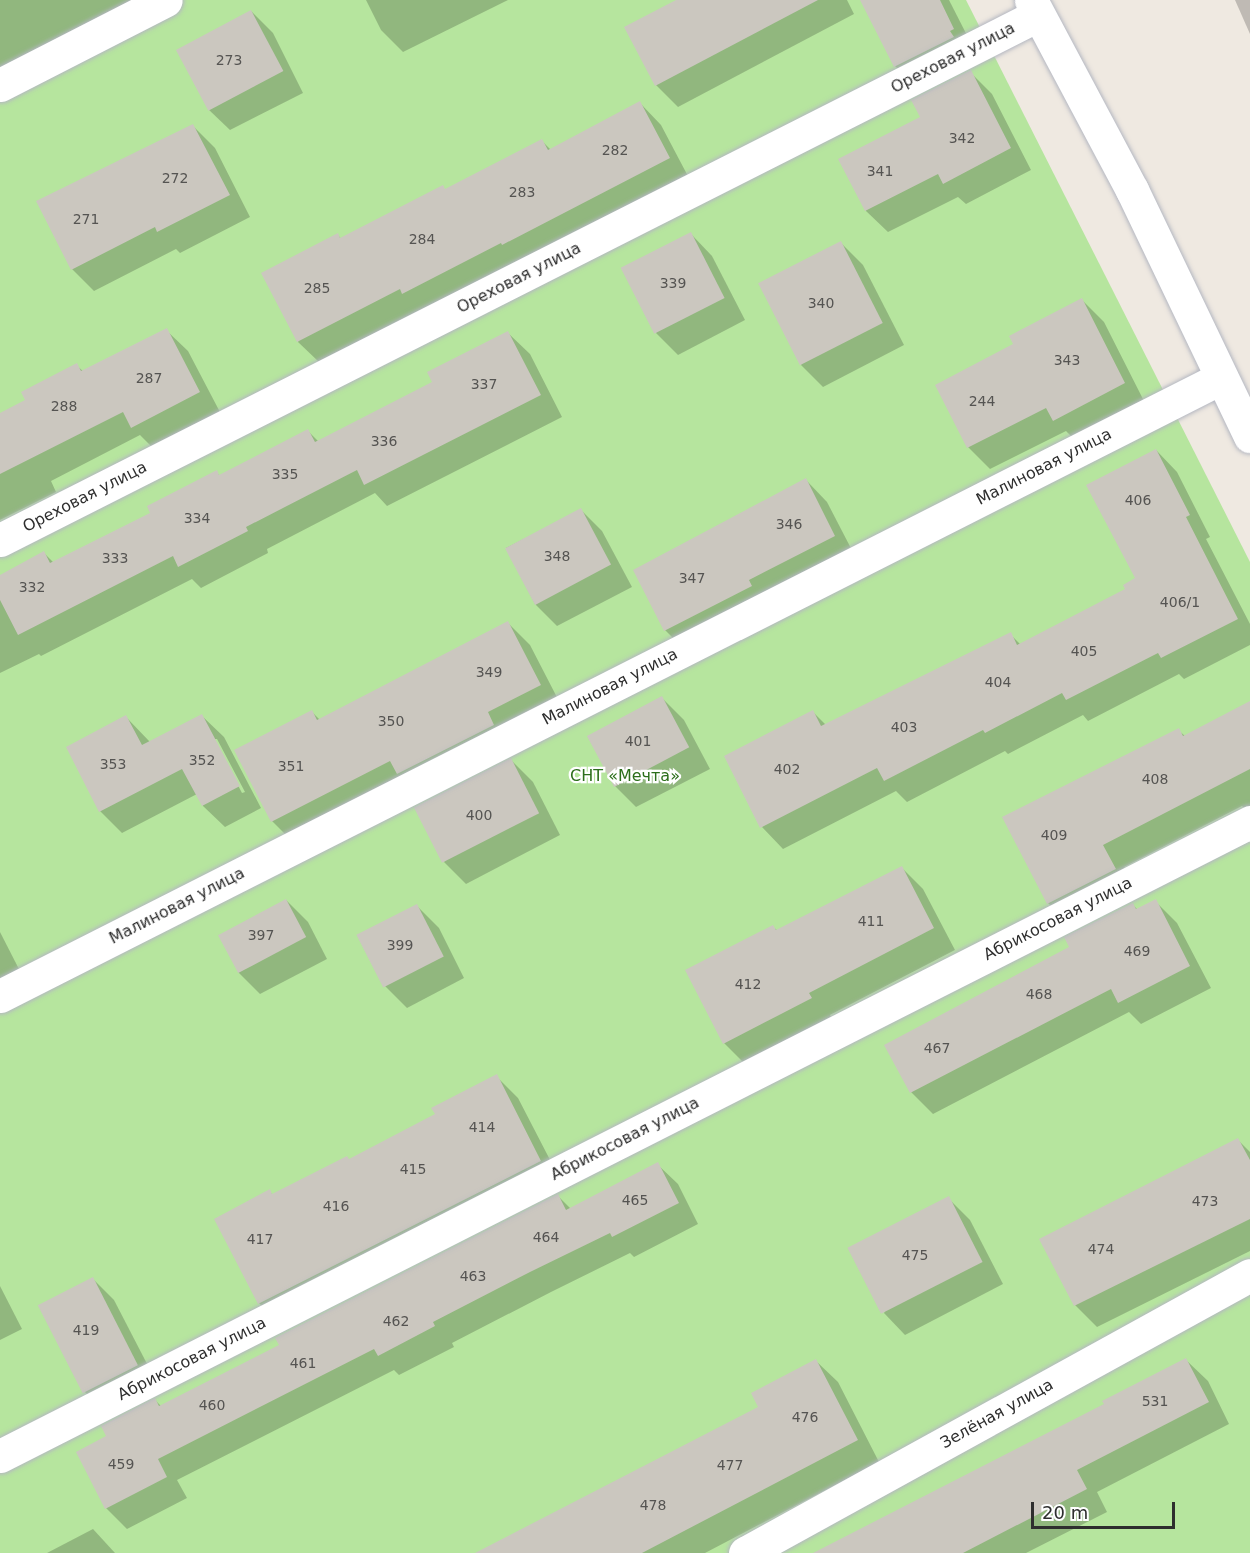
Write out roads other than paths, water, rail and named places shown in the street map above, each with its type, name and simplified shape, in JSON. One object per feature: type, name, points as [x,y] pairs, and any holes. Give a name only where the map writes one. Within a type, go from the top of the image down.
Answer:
[{"type":"street","points":[[0,85],[166,0]]},
{"type":"street","points":[[1034,7],[1132,190],[1250,436]]},
{"type":"street","name":"Ореховая улица","points":[[0,540],[1034,7]]},
{"type":"street","name":"Малиновая улица","points":[[0,996],[1221,378]]},
{"type":"street","name":"Абрикосовая улица","points":[[0,1456],[1250,822]]},
{"type":"street","name":"Зелёная улица","points":[[745,1553],[1250,1275]]},
{"type":"park label","name":"СНТ «Мечта»","points":[[625,776]]}]
